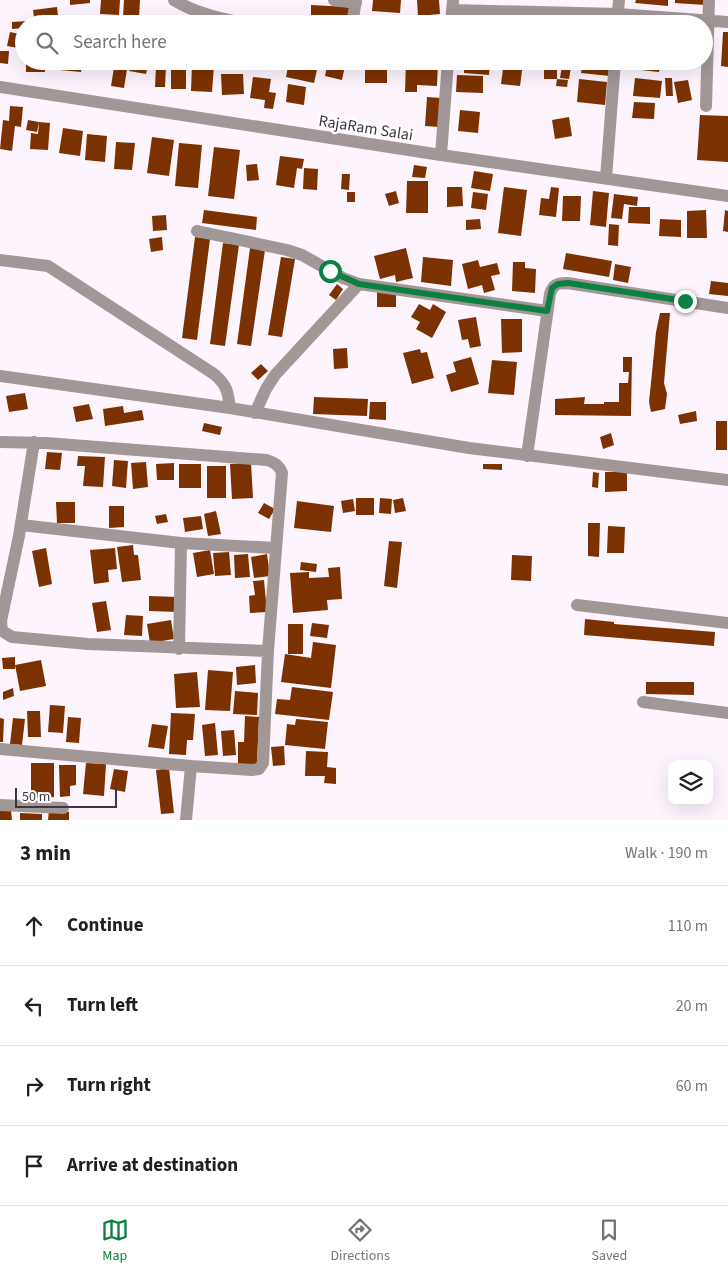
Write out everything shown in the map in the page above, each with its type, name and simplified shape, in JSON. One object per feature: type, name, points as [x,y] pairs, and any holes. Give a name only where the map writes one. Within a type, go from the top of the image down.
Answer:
[{"type":"street","points":[[174,0],[186,8],[207,15]]},
{"type":"street","points":[[334,0],[356,1],[354,15]]},
{"type":"street","points":[[618,15],[619,0]]},
{"type":"street","points":[[708,15],[709,0]]},
{"type":"street","points":[[452,5],[571,15]]},
{"type":"street","points":[[713,21],[728,22]]},
{"type":"street","points":[[441,155],[447,70]]},
{"type":"street","points":[[606,178],[614,70]]},
{"type":"street","points":[[706,70],[706,106]]},
{"type":"street","name":"RajaRam Salai","points":[[0,87],[441,155],[728,196]]},
{"type":"street","points":[[197,231],[302,255],[343,278],[359,284],[547,311]]},
{"type":"street","points":[[0,260],[48,266],[214,374],[223,382],[228,392],[230,408]]},
{"type":"street","points":[[527,456],[547,311],[552,288],[558,284],[568,283],[728,308]]},
{"type":"street","points":[[255,413],[266,389],[276,375],[359,284]]},
{"type":"street","points":[[0,376],[230,408],[469,448],[728,480]]},
{"type":"street","points":[[0,442],[34,442],[267,460],[275,462],[282,473],[268,651],[263,763],[259,769],[191,766],[0,749]]},
{"type":"street","points":[[34,442],[21,525],[1,621],[2,631],[12,637],[78,644],[268,651]]},
{"type":"street","points":[[21,525],[181,543],[275,548]]},
{"type":"street","points":[[179,649],[181,543]]},
{"type":"street","points":[[577,605],[728,623]]},
{"type":"street","points":[[643,702],[728,713]]},
{"type":"street","points":[[186,820],[191,766]]},
{"type":"street","points":[[0,805],[63,808]]},
{"type":"building","points":[[70,0],[90,0],[90,3],[70,5]]},
{"type":"building","points":[[101,0],[120,0],[119,15],[100,14]]},
{"type":"building","points":[[124,0],[140,0],[139,15],[123,15]]},
{"type":"building","points":[[373,0],[401,0],[400,13],[372,11]]},
{"type":"building","points":[[417,0],[439,0],[440,14],[418,15]]},
{"type":"building","points":[[636,0],[668,0],[668,6],[635,3]]},
{"type":"building","points":[[675,0],[705,0],[705,5],[675,3]]},
{"type":"building","points":[[311,5],[349,7],[349,15],[311,15]]},
{"type":"building","points":[[57,7],[58,15],[34,15],[33,10]]},
{"type":"building","points":[[12,22],[15,22],[15,29],[12,29]]},
{"type":"building","points":[[10,32],[15,33],[15,47],[7,46]]},
{"type":"building","points":[[723,32],[728,32],[728,67],[721,66]]},
{"type":"building","points":[[0,51],[9,51],[8,64],[0,63]]},
{"type":"building","points":[[26,70],[45,70],[45,72],[26,72]]},
{"type":"building","points":[[60,70],[81,70],[81,72]]},
{"type":"building","points":[[114,70],[127,70],[124,88],[111,86]]},
{"type":"building","points":[[129,70],[147,70],[146,74]]},
{"type":"building","points":[[156,70],[166,70],[165,87],[155,87]]},
{"type":"building","points":[[171,70],[186,70],[186,89],[171,89]]},
{"type":"building","points":[[192,70],[214,70],[212,92],[191,91]]},
{"type":"building","points":[[287,70],[317,70],[314,83],[286,77]]},
{"type":"building","points":[[326,70],[344,70],[342,80],[325,76]]},
{"type":"building","points":[[365,70],[387,70],[387,83],[365,83]]},
{"type":"building","points":[[406,70],[438,70],[437,86],[417,85],[417,92],[405,92]]},
{"type":"building","points":[[464,70],[489,70],[489,75],[464,73]]},
{"type":"building","points":[[503,70],[522,70],[520,86],[501,84]]},
{"type":"building","points":[[544,70],[557,70],[557,79],[544,79]]},
{"type":"building","points":[[561,70],[570,70],[569,79],[560,78]]},
{"type":"building","points":[[582,70],[610,70],[610,76],[581,73]]},
{"type":"building","points":[[641,70],[659,70],[659,72]]},
{"type":"building","points":[[221,74],[243,74],[244,94],[222,95]]},
{"type":"building","points":[[457,75],[483,76],[483,93],[456,92]]},
{"type":"building","points":[[253,77],[271,79],[269,92],[276,93],[273,109],[264,108],[265,100],[250,98]]},
{"type":"building","points":[[635,78],[662,81],[660,98],[633,96]]},
{"type":"building","points":[[665,78],[672,78],[673,96],[666,96]]},
{"type":"building","points":[[557,79],[568,80],[567,87],[556,86]]},
{"type":"building","points":[[579,79],[607,82],[605,105],[577,102]]},
{"type":"building","points":[[688,80],[692,100],[678,103],[674,82]]},
{"type":"building","points":[[288,84],[306,87],[304,105],[286,102]]},
{"type":"building","points":[[427,97],[441,98],[439,127],[425,126]]},
{"type":"building","points":[[634,102],[655,103],[654,119],[632,118]]},
{"type":"building","points":[[10,106],[23,107],[21,127],[15,126],[12,151],[0,149],[3,120],[9,121]]},
{"type":"building","points":[[460,110],[480,112],[478,133],[458,131]]},
{"type":"building","points":[[700,115],[728,116],[728,162],[697,160]]},
{"type":"building","points":[[569,117],[572,136],[555,139],[552,120]]},
{"type":"building","points":[[28,120],[39,122],[37,132],[26,130]]},
{"type":"building","points":[[39,122],[50,123],[48,150],[30,149],[31,133],[38,134]]},
{"type":"building","points":[[63,128],[83,131],[80,156],[59,153]]},
{"type":"building","points":[[87,134],[107,136],[105,162],[85,160]]},
{"type":"building","points":[[152,137],[174,140],[169,176],[147,173]]},
{"type":"building","points":[[116,142],[135,143],[132,170],[114,169]]},
{"type":"building","points":[[179,143],[202,145],[198,188],[175,186]]},
{"type":"building","points":[[214,147],[240,150],[234,199],[208,196]]},
{"type":"building","points":[[280,156],[304,159],[302,169],[297,168],[294,188],[276,185]]},
{"type":"building","points":[[257,164],[259,180],[247,181],[246,165]]},
{"type":"building","points":[[414,165],[427,167],[425,178],[412,177]]},
{"type":"building","points":[[304,168],[318,169],[317,190],[303,189]]},
{"type":"building","points":[[474,171],[493,174],[490,191],[471,188]]},
{"type":"building","points":[[342,174],[350,174],[349,190],[341,189]]},
{"type":"building","points":[[407,181],[428,181],[428,213],[406,213]]},
{"type":"building","points":[[447,187],[462,187],[463,206],[447,207]]},
{"type":"building","points":[[504,187],[527,190],[521,236],[498,233]]},
{"type":"building","points":[[551,187],[559,188],[556,217],[539,215],[541,198],[549,199]]},
{"type":"building","points":[[396,191],[399,203],[389,206],[385,194]]},
{"type":"building","points":[[593,191],[609,193],[606,227],[590,225]]},
{"type":"building","points":[[347,192],[355,192],[355,202],[347,202]]},
{"type":"building","points":[[473,192],[488,194],[486,210],[471,208]]},
{"type":"building","points":[[614,194],[638,197],[637,206],[624,204],[622,219],[611,218]]},
{"type":"building","points":[[563,196],[581,196],[580,221],[562,221]]},
{"type":"building","points":[[629,207],[650,207],[650,224],[628,223]]},
{"type":"building","points":[[204,210],[257,217],[256,230],[202,223]]},
{"type":"building","points":[[706,210],[707,238],[687,238],[687,211]]},
{"type":"building","points":[[725,210],[728,211],[728,232],[723,231]]},
{"type":"building","points":[[166,215],[167,230],[153,231],[152,216]]},
{"type":"building","points":[[480,219],[481,229],[466,230],[466,220]]},
{"type":"building","points":[[660,219],[681,220],[681,237],[659,236]]},
{"type":"building","points":[[609,224],[619,225],[618,246],[608,245]]},
{"type":"building","points":[[162,237],[163,250],[151,252],[149,239]]},
{"type":"building","points":[[195,237],[210,239],[197,340],[182,338]]},
{"type":"building","points":[[223,243],[239,245],[225,346],[210,344]]},
{"type":"building","points":[[250,248],[265,250],[251,346],[237,344]]},
{"type":"building","points":[[406,248],[413,278],[396,282],[395,275],[380,279],[374,256]]},
{"type":"building","points":[[566,253],[612,261],[609,277],[563,269]]},
{"type":"building","points":[[281,257],[295,259],[282,337],[268,335]]},
{"type":"building","points":[[423,257],[453,260],[451,286],[421,282]]},
{"type":"building","points":[[478,260],[480,267],[497,263],[500,274],[491,276],[495,290],[484,293],[482,285],[468,289],[462,264]]},
{"type":"building","points":[[513,262],[525,262],[525,268],[536,269],[535,293],[512,291]]},
{"type":"building","points":[[615,264],[631,267],[628,283],[613,280]]},
{"type":"building","points":[[711,281],[728,283],[728,296],[709,294]]},
{"type":"building","points":[[337,284],[343,289],[336,300],[329,295]]},
{"type":"building","points":[[377,292],[396,292],[396,307],[377,307]]},
{"type":"building","points":[[419,304],[430,310],[433,304],[446,312],[432,338],[416,329],[420,322],[411,317]]},
{"type":"building","points":[[660,313],[670,313],[664,383],[667,394],[665,409],[651,412],[649,402],[656,332]]},
{"type":"building","points":[[476,317],[481,346],[470,348],[468,339],[462,340],[458,320]]},
{"type":"building","points":[[501,319],[522,319],[522,352],[502,353]]},
{"type":"building","points":[[347,348],[348,368],[334,369],[333,349]]},
{"type":"building","points":[[420,349],[421,353],[427,352],[434,378],[412,384],[403,353]]},
{"type":"building","points":[[471,357],[479,384],[451,392],[446,375],[456,372],[453,362]]},
{"type":"building","points":[[623,357],[632,357],[631,416],[555,415],[555,399],[585,397],[584,404],[619,402],[619,383],[628,383],[629,372],[623,372]]},
{"type":"building","points":[[492,360],[517,362],[514,395],[488,393]]},
{"type":"building","points":[[261,364],[268,371],[258,380],[251,373]]},
{"type":"building","points":[[25,393],[28,409],[9,412],[6,396]]},
{"type":"building","points":[[314,397],[368,399],[367,416],[313,414]]},
{"type":"building","points":[[370,402],[386,402],[386,420],[369,419]]},
{"type":"building","points":[[89,404],[93,419],[76,422],[73,407]]},
{"type":"building","points":[[123,406],[124,413],[142,410],[144,420],[105,426],[103,409]]},
{"type":"building","points":[[696,411],[697,421],[680,424],[678,415]]},
{"type":"building","points":[[716,421],[727,421],[727,450],[716,450]]},
{"type":"building","points":[[204,423],[222,427],[220,435],[202,431]]},
{"type":"building","points":[[611,433],[614,445],[603,449],[600,437]]},
{"type":"building","points":[[47,452],[62,453],[60,470],[45,469]]},
{"type":"building","points":[[78,456],[105,457],[103,487],[83,486],[85,466],[77,466]]},
{"type":"building","points":[[114,460],[128,461],[126,488],[112,486]]},
{"type":"building","points":[[146,462],[148,487],[133,489],[131,463]]},
{"type":"building","points":[[174,463],[174,480],[157,480],[156,464]]},
{"type":"building","points":[[251,463],[253,498],[232,499],[230,464]]},
{"type":"building","points":[[179,464],[201,464],[201,488],[179,488]]},
{"type":"building","points":[[483,464],[502,464],[502,470],[483,469]]},
{"type":"building","points":[[207,466],[226,466],[226,498],[207,498]]},
{"type":"building","points":[[593,472],[599,473],[598,488],[592,487]]},
{"type":"building","points":[[605,472],[627,472],[627,491],[605,492]]},
{"type":"building","points":[[356,498],[374,498],[374,515],[356,515]]},
{"type":"building","points":[[380,498],[392,499],[391,514],[379,513]]},
{"type":"building","points":[[403,498],[406,511],[395,513],[393,500]]},
{"type":"building","points":[[353,499],[355,511],[343,513],[341,501]]},
{"type":"building","points":[[297,501],[334,506],[331,532],[294,528]]},
{"type":"building","points":[[56,502],[75,502],[75,523],[57,523]]},
{"type":"building","points":[[264,503],[275,509],[269,519],[258,513]]},
{"type":"building","points":[[109,506],[124,506],[124,527],[109,528]]},
{"type":"building","points":[[216,511],[221,534],[208,536],[204,514]]},
{"type":"building","points":[[166,514],[168,522],[157,524],[155,516]]},
{"type":"building","points":[[201,516],[203,529],[185,532],[183,518]]},
{"type":"building","points":[[588,523],[600,523],[599,557],[588,556]]},
{"type":"building","points":[[608,526],[625,527],[624,553],[607,553]]},
{"type":"building","points":[[389,541],[402,542],[397,588],[384,586]]},
{"type":"building","points":[[133,545],[134,555],[138,555],[141,580],[122,582],[117,547]]},
{"type":"building","points":[[46,548],[52,584],[39,587],[32,551]]},
{"type":"building","points":[[115,548],[117,569],[108,570],[109,582],[94,584],[90,550]]},
{"type":"building","points":[[210,550],[214,574],[197,577],[193,553]]},
{"type":"building","points":[[229,552],[231,575],[215,576],[213,553]]},
{"type":"building","points":[[248,554],[250,577],[235,578],[234,555]]},
{"type":"building","points":[[267,554],[270,576],[254,578],[251,557]]},
{"type":"building","points":[[512,555],[532,556],[531,581],[511,580]]},
{"type":"building","points":[[301,562],[317,564],[316,572],[300,570]]},
{"type":"building","points":[[340,567],[342,599],[327,600],[328,610],[293,613],[290,573],[309,572],[309,578],[329,577],[328,568]]},
{"type":"building","points":[[264,580],[267,612],[250,613],[249,596],[255,595],[253,581]]},
{"type":"building","points":[[149,596],[178,597],[178,612],[149,611]]},
{"type":"building","points":[[106,601],[111,630],[97,632],[92,603]]},
{"type":"building","points":[[126,615],[143,616],[142,636],[124,635]]},
{"type":"building","points":[[585,619],[614,622],[614,624],[715,632],[714,646],[584,635]]},
{"type":"building","points":[[171,620],[174,639],[150,643],[147,624]]},
{"type":"building","points":[[312,623],[329,625],[327,638],[310,636]]},
{"type":"building","points":[[288,624],[303,624],[303,654],[288,654]]},
{"type":"building","points":[[313,642],[336,645],[331,688],[281,682],[285,654],[311,658]]},
{"type":"building","points":[[15,657],[15,669],[3,669],[2,658]]},
{"type":"building","points":[[41,660],[46,686],[20,691],[15,665]]},
{"type":"building","points":[[255,665],[256,683],[237,685],[236,667]]},
{"type":"building","points":[[208,670],[233,672],[230,711],[205,710]]},
{"type":"building","points":[[197,672],[200,707],[176,708],[174,674]]},
{"type":"building","points":[[646,682],[694,682],[694,695],[646,694]]},
{"type":"building","points":[[292,687],[333,692],[329,720],[275,714],[277,699],[290,700]]},
{"type":"building","points":[[13,688],[14,696],[3,700],[3,692]]},
{"type":"building","points":[[235,691],[258,693],[257,715],[233,714]]},
{"type":"building","points":[[50,705],[65,706],[63,733],[48,732]]},
{"type":"building","points":[[27,711],[40,711],[41,737],[28,737]]},
{"type":"building","points":[[171,713],[195,714],[193,740],[187,740],[186,755],[169,754]]},
{"type":"building","points":[[245,716],[259,717],[257,765],[238,765],[238,742],[244,742]]},
{"type":"building","points":[[68,717],[81,718],[79,743],[66,742]]},
{"type":"building","points":[[0,718],[4,719],[3,742],[0,742]]},
{"type":"building","points":[[13,718],[25,719],[22,745],[10,744]]},
{"type":"building","points":[[296,719],[328,722],[325,749],[285,745],[287,724],[295,725]]},
{"type":"building","points":[[215,723],[218,755],[205,756],[202,725]]},
{"type":"building","points":[[152,724],[168,726],[164,749],[148,747]]},
{"type":"building","points":[[234,730],[236,755],[223,756],[221,731]]},
{"type":"building","points":[[284,746],[285,765],[273,766],[271,747]]},
{"type":"building","points":[[306,751],[328,752],[327,767],[336,768],[336,784],[324,783],[325,776],[305,776]]},
{"type":"building","points":[[31,763],[54,763],[54,797],[31,798]]},
{"type":"building","points":[[86,763],[106,764],[104,796],[83,794]]},
{"type":"building","points":[[59,765],[76,765],[76,785],[70,786],[70,796],[60,797]]},
{"type":"building","points":[[169,768],[174,813],[161,814],[156,770]]},
{"type":"building","points":[[114,769],[128,771],[125,792],[110,789]]},
{"type":"building","points":[[11,810],[12,820],[0,820],[0,811]]},
{"type":"building","points":[[49,810],[69,812],[69,820],[48,820]]},
{"type":"building","points":[[20,813],[42,814],[42,820],[20,820]]},
{"type":"route","points":[[330,271],[359,284],[547,311],[552,288],[558,284],[568,283],[685,301]]}]
